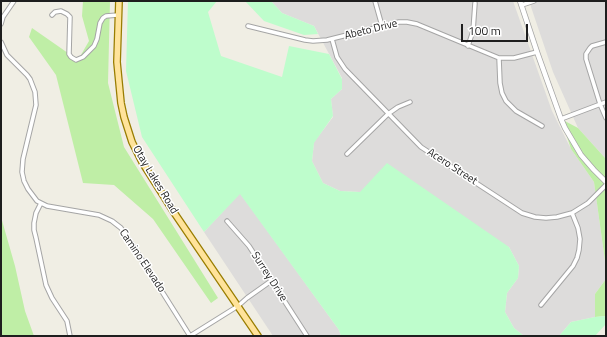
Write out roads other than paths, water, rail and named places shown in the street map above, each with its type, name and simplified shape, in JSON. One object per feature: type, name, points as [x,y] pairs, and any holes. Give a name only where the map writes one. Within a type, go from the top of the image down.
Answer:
[{"type":"main road","name":"Otay Lakes Road","points":[[119,1],[117,62],[120,96],[124,117],[132,142],[142,162],[175,214],[258,336]]},
{"type":"street","points":[[1,24],[3,17],[14,1]]},
{"type":"street","points":[[375,1],[382,26]]},
{"type":"street","points":[[534,1],[521,3],[561,119],[570,138],[582,155],[606,183]]},
{"type":"street","points":[[468,46],[473,31],[475,3]]},
{"type":"street","points":[[52,14],[59,11],[66,12],[69,15],[69,54],[76,60],[83,57],[94,46],[100,23],[103,18],[106,16],[118,15]]},
{"type":"street","name":"Abeto Drive","points":[[248,26],[306,40],[320,41],[399,22],[412,23],[499,58],[514,58],[537,52]]},
{"type":"street","name":"Acero Street","points":[[332,39],[337,57],[345,69],[421,147],[517,210],[528,215],[541,218],[557,217],[572,213],[588,204],[606,183]]},
{"type":"street","name":"Camino Elevado","points":[[1,42],[3,49],[8,56],[30,79],[35,92],[36,105],[23,159],[22,172],[28,189],[41,203],[52,208],[99,215],[112,221],[121,228],[190,336]]},
{"type":"street","points":[[606,42],[592,46],[586,54],[586,59],[600,104],[606,118]]},
{"type":"street","points":[[499,58],[500,83],[502,93],[506,101],[516,112],[542,126]]},
{"type":"street","points":[[347,154],[388,114],[398,107],[410,102]]},
{"type":"street","points":[[561,119],[606,102]]},
{"type":"street","points":[[41,203],[36,213],[34,230],[46,285],[52,298],[67,321],[70,336]]},
{"type":"street","points":[[541,305],[573,266],[577,258],[579,250],[578,228],[572,213]]},
{"type":"street","name":"Surrey Drive","points":[[227,221],[248,246],[307,336]]},
{"type":"street","points":[[190,336],[238,306],[246,298],[271,281]]}]
